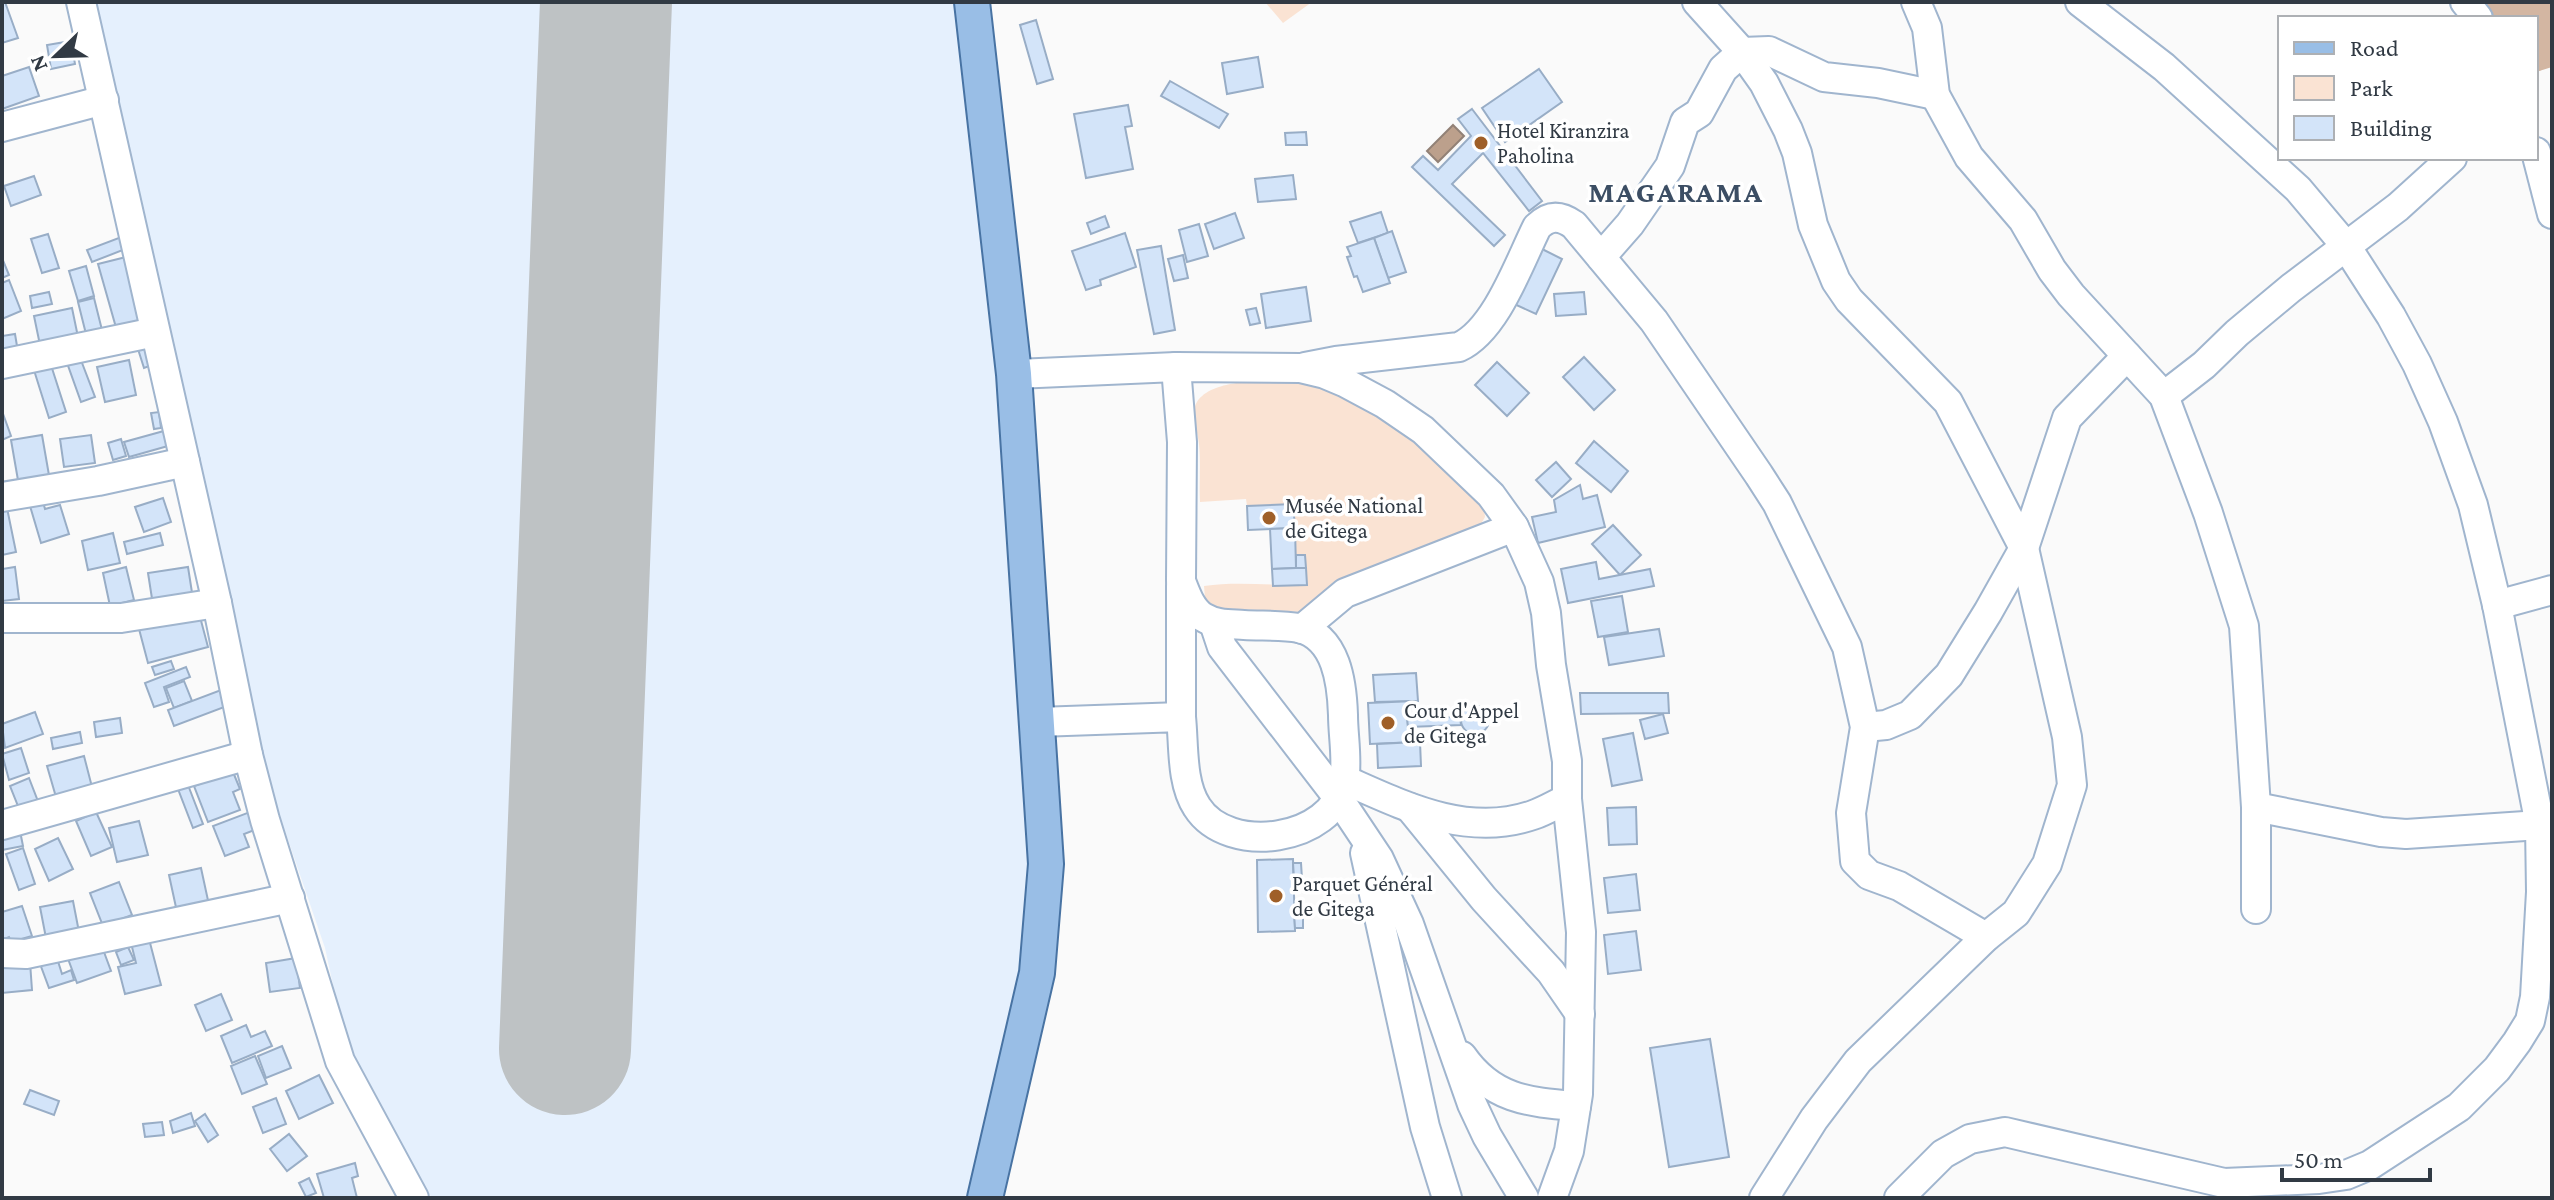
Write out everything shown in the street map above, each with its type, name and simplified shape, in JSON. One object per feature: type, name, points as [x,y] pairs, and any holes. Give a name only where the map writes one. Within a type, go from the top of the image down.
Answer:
[{"type":"main road","points":[[972,2],[1014,374],[1046,864],[1037,973],[985,1198]]},
{"type":"street","points":[[81,2],[217,603],[248,755],[340,1061],[414,1198]]},
{"type":"street","points":[[1697,2],[1742,52],[1764,83],[1788,130],[1800,164],[1813,225],[1836,281],[1849,300],[1948,402],[2024,548],[2067,737],[2072,785],[2047,864],[2016,913],[1986,937],[1858,1061],[1814,1119],[1764,1198]]},
{"type":"street","points":[[1916,2],[1927,28],[1935,95],[1969,157],[2023,220],[2052,270],[2071,295],[2164,396],[2208,513],[2244,626],[2256,807],[2256,909]]},
{"type":"street","points":[[1899,1198],[1943,1154],[1970,1139],[2005,1132],[2224,1183],[2346,1175],[2370,1165],[2459,1107],[2497,1069],[2530,1021],[2535,997],[2541,892],[2540,825],[2497,605],[2473,505],[2443,422],[2417,364],[2391,316],[2346,246],[2298,189],[2164,67],[2080,2]]},
{"type":"street","points":[[1601,257],[1630,224],[1670,166],[1685,122],[1699,113],[1723,69],[1742,52],[1769,51],[1824,77],[1878,83],[1935,95]]},
{"type":"street","points":[[2,127],[104,100]]},
{"type":"street","points":[[2164,396],[2204,365],[2237,333],[2398,207],[2450,160]]},
{"type":"street","points":[[2538,160],[2552,214]]},
{"type":"street","points":[[1014,374],[1176,367],[1300,368],[1459,347],[1471,342],[1493,314],[1537,227],[1553,217],[1565,218],[1654,321],[1777,503],[1847,647],[1865,727],[1851,813],[1855,861],[1869,875],[1899,886],[1986,937]]},
{"type":"street","points":[[2,364],[155,332]]},
{"type":"street","points":[[1865,727],[1886,725],[1910,715],[1949,675],[2024,548],[2067,418],[2127,356]]},
{"type":"street","points":[[1176,367],[1182,442],[1181,717],[1188,788],[1196,806],[1208,821],[1226,831],[1243,835],[1286,833],[1333,824],[1361,831]]},
{"type":"street","points":[[1300,368],[1344,382],[1423,430],[1491,495],[1514,527],[1539,582],[1567,761],[1567,799],[1581,932],[1576,1106],[1569,1151],[1552,1198]]},
{"type":"street","points":[[2,497],[185,462]]},
{"type":"street","points":[[1302,629],[1326,607],[1356,588],[1514,527]]},
{"type":"street","points":[[1181,581],[1200,615],[1214,623],[1302,629],[1328,651],[1337,667],[1342,685],[1342,790],[1327,816],[1310,826]]},
{"type":"street","points":[[2497,605],[2552,590]]},
{"type":"street","points":[[2,618],[121,618],[217,603]]},
{"type":"street","points":[[1214,623],[1222,647],[1342,790],[1397,897],[1472,1104],[1524,1198]]},
{"type":"street","points":[[1038,722],[1181,717]]},
{"type":"street","points":[[2,825],[248,755]]},
{"type":"street","points":[[1342,790],[1455,821],[1482,823],[1533,815],[1567,799]]},
{"type":"street","points":[[2256,807],[2394,833],[2540,825]]},
{"type":"street","points":[[1410,808],[1484,899],[1551,972],[1580,1014]]},
{"type":"street","points":[[1361,831],[1425,1127],[1447,1198]]},
{"type":"street","points":[[2,953],[26,954],[290,898]]},
{"type":"street","points":[[1450,1040],[1479,1078],[1500,1093],[1542,1104],[1576,1106]]},
{"type":"shaded area","points":[[93,2],[958,2],[974,133],[1041,813],[1040,894],[983,1198],[432,1198],[353,1077],[325,948],[272,793],[161,285]]},
{"type":"shaded area","points":[[2451,2],[2552,2],[2552,67],[2538,71],[2538,16],[2462,16]]},
{"type":"shaded area","points":[[1453,125],[1464,136],[1438,162],[1427,151]]},
{"type":"green space","points":[[1265,2],[1312,2],[1283,23]]},
{"type":"green space","points":[[1262,380],[1311,381],[1395,419],[1484,508],[1485,517],[1481,524],[1300,612],[1214,608],[1205,598],[1204,586],[1306,585],[1305,555],[1296,555],[1293,504],[1247,506],[1246,499],[1200,502],[1200,451],[1194,413],[1196,403],[1202,396],[1221,386]]},
{"type":"building","points":[[5,2],[18,38],[2,43],[2,3]]},
{"type":"building","points":[[1036,20],[1053,79],[1037,84],[1020,25]]},
{"type":"building","points":[[71,41],[75,64],[51,69],[47,45]]},
{"type":"building","points":[[1258,57],[1263,87],[1227,94],[1222,63]]},
{"type":"building","points":[[29,67],[39,96],[2,109],[2,76]]},
{"type":"building","points":[[1539,69],[1562,102],[1505,142],[1482,108]]},
{"type":"building","points":[[1170,81],[1228,114],[1219,128],[1161,96]]},
{"type":"building","points":[[1128,105],[1132,126],[1125,127],[1133,169],[1086,178],[1074,114]]},
{"type":"building","points":[[1472,109],[1542,201],[1529,211],[1483,153],[1452,184],[1505,235],[1494,246],[1412,167],[1423,156],[1438,170],[1471,136],[1458,119]]},
{"type":"building","points":[[1306,132],[1307,145],[1286,145],[1285,133]]},
{"type":"building","points":[[1293,175],[1296,199],[1258,202],[1255,179]]},
{"type":"building","points":[[34,176],[41,195],[11,206],[4,186]]},
{"type":"building","points":[[1381,212],[1388,233],[1358,243],[1350,222]]},
{"type":"building","points":[[1235,213],[1244,238],[1214,249],[1205,224]]},
{"type":"building","points":[[1105,216],[1109,227],[1091,234],[1087,223]]},
{"type":"building","points":[[1199,224],[1208,256],[1187,262],[1179,230]]},
{"type":"building","points":[[1392,231],[1406,272],[1388,278],[1374,238]]},
{"type":"building","points":[[1125,233],[1136,267],[1100,280],[1101,285],[1086,290],[1072,251]]},
{"type":"building","points":[[48,234],[59,268],[42,273],[31,239]]},
{"type":"building","points":[[124,236],[128,248],[92,262],[87,250]]},
{"type":"building","points":[[1374,238],[1390,283],[1363,292],[1357,276],[1354,277],[1347,247]]},
{"type":"building","points":[[1161,246],[1175,330],[1154,334],[1137,250]]},
{"type":"building","points":[[1538,247],[1562,259],[1536,314],[1512,303]]},
{"type":"building","points":[[1183,255],[1188,278],[1174,281],[1168,259]]},
{"type":"building","points":[[126,257],[143,325],[117,331],[98,264]]},
{"type":"building","points":[[2,258],[9,275],[2,278]]},
{"type":"building","points":[[86,266],[94,296],[78,301],[69,271]]},
{"type":"building","points":[[9,280],[21,311],[2,319],[2,283]]},
{"type":"building","points":[[1306,287],[1311,321],[1266,328],[1261,294]]},
{"type":"building","points":[[49,292],[52,304],[32,308],[30,296]]},
{"type":"building","points":[[1584,292],[1586,314],[1556,316],[1554,294]]},
{"type":"building","points":[[94,298],[103,334],[87,338],[78,302]]},
{"type":"building","points":[[72,308],[78,337],[40,345],[34,316]]},
{"type":"building","points":[[1256,308],[1260,323],[1250,325],[1246,310]]},
{"type":"building","points":[[15,334],[18,352],[2,355],[2,336]]},
{"type":"building","points":[[147,343],[155,364],[144,368],[137,346]]},
{"type":"building","points":[[79,355],[95,397],[81,402],[66,360]]},
{"type":"building","points":[[1584,357],[1615,390],[1594,410],[1563,377]]},
{"type":"building","points":[[129,360],[136,395],[105,402],[97,367]]},
{"type":"building","points":[[50,362],[66,412],[49,418],[33,367]]},
{"type":"building","points":[[1497,362],[1529,393],[1507,416],[1475,385]]},
{"type":"building","points":[[2,411],[11,436],[2,440]]},
{"type":"building","points":[[159,412],[161,428],[154,429],[151,413]]},
{"type":"building","points":[[171,429],[175,444],[129,457],[124,442]]},
{"type":"building","points":[[42,435],[50,481],[19,486],[11,440]]},
{"type":"building","points":[[91,435],[95,463],[64,467],[60,439]]},
{"type":"building","points":[[121,439],[126,456],[113,460],[108,443]]},
{"type":"building","points":[[1594,441],[1628,471],[1611,492],[1576,463]]},
{"type":"building","points":[[1556,462],[1571,479],[1552,497],[1536,480]]},
{"type":"building","points":[[1580,485],[1583,499],[1597,495],[1605,527],[1538,543],[1532,517],[1556,512],[1554,500]]},
{"type":"building","points":[[163,498],[171,522],[144,532],[135,507]]},
{"type":"building","points":[[43,502],[45,509],[60,505],[69,534],[41,543],[30,506]]},
{"type":"building","points":[[1293,504],[1295,528],[1248,530],[1247,506]]},
{"type":"building","points":[[7,508],[16,552],[2,555],[2,509]]},
{"type":"building","points":[[1613,525],[1641,555],[1620,575],[1592,544]]},
{"type":"building","points":[[1295,528],[1296,568],[1272,569],[1270,529]]},
{"type":"building","points":[[113,533],[120,563],[88,570],[82,541]]},
{"type":"building","points":[[160,533],[163,545],[127,554],[124,542]]},
{"type":"building","points":[[1296,555],[1305,555],[1306,568],[1296,568]]},
{"type":"building","points":[[1596,562],[1599,579],[1650,569],[1654,586],[1568,603],[1561,569]]},
{"type":"building","points":[[15,567],[19,599],[2,601],[2,569]]},
{"type":"building","points":[[126,567],[134,600],[110,606],[103,573]]},
{"type":"building","points":[[188,567],[193,599],[153,605],[148,573]]},
{"type":"building","points":[[1306,568],[1307,585],[1273,586],[1272,569]]},
{"type":"building","points":[[1622,596],[1628,632],[1598,637],[1591,601]]},
{"type":"building","points":[[199,613],[208,647],[148,663],[139,629]]},
{"type":"building","points":[[1659,629],[1664,656],[1609,665],[1604,637]]},
{"type":"building","points":[[171,661],[174,669],[155,675],[152,667]]},
{"type":"building","points":[[186,667],[190,677],[164,687],[169,702],[154,707],[145,683]]},
{"type":"building","points":[[1416,673],[1418,701],[1375,702],[1373,675]]},
{"type":"building","points":[[184,681],[192,701],[174,708],[166,688]]},
{"type":"building","points":[[229,687],[235,703],[174,726],[168,710]]},
{"type":"building","points":[[1580,693],[1668,693],[1669,713],[1581,714]]},
{"type":"building","name":"Cour d'Appel de Gitega","points":[[1415,701],[1416,708],[1407,708],[1408,736],[1417,735],[1417,742],[1370,744],[1368,703]]},
{"type":"building","points":[[1475,706],[1485,710],[1489,720],[1485,730],[1475,734],[1465,730],[1461,720],[1465,710]]},
{"type":"building","points":[[35,712],[43,734],[5,748],[2,724]]},
{"type":"building","points":[[1663,714],[1668,733],[1645,739],[1640,720]]},
{"type":"building","points":[[1460,717],[1461,725],[1408,727],[1407,718]]},
{"type":"building","points":[[120,718],[122,733],[96,737],[94,722]]},
{"type":"building","points":[[80,732],[82,743],[53,749],[51,738]]},
{"type":"building","points":[[1633,733],[1642,780],[1612,786],[1603,739]]},
{"type":"building","points":[[1420,742],[1421,766],[1378,768],[1377,744]]},
{"type":"building","points":[[21,748],[29,773],[9,780],[2,754]]},
{"type":"building","points":[[84,756],[92,787],[56,797],[47,766]]},
{"type":"building","points":[[233,772],[240,789],[233,792],[240,810],[208,822],[194,786]]},
{"type":"building","points":[[29,778],[39,804],[20,811],[10,786]]},
{"type":"building","points":[[188,785],[203,824],[193,828],[178,789]]},
{"type":"building","points":[[1636,807],[1637,844],[1609,845],[1607,808]]},
{"type":"building","points":[[258,809],[265,826],[244,834],[249,847],[225,856],[213,826]]},
{"type":"building","points":[[96,812],[112,847],[91,856],[76,821]]},
{"type":"building","points":[[139,821],[148,855],[117,862],[109,828]]},
{"type":"building","points":[[20,831],[23,846],[2,850],[2,834]]},
{"type":"building","points":[[58,838],[73,869],[49,881],[35,849]]},
{"type":"building","points":[[23,848],[35,884],[19,890],[6,854]]},
{"type":"building","points":[[1293,859],[1295,931],[1258,932],[1257,860]]},
{"type":"building","points":[[1293,863],[1301,863],[1302,879],[1294,879]]},
{"type":"building","points":[[201,868],[209,905],[177,912],[169,875]]},
{"type":"building","points":[[1636,874],[1640,910],[1608,913],[1604,878]]},
{"type":"building","points":[[119,882],[132,915],[103,926],[90,893]]},
{"type":"building","points":[[73,901],[79,932],[46,938],[40,907]]},
{"type":"building","points":[[22,906],[32,936],[11,942],[9,937],[2,940],[2,912]]},
{"type":"building","points":[[1294,913],[1303,913],[1303,928],[1295,928]]},
{"type":"building","points":[[1636,931],[1641,970],[1608,974],[1604,935]]},
{"type":"building","points":[[149,939],[161,985],[125,994],[118,967],[136,963],[131,943]]},
{"type":"building","points":[[101,944],[111,971],[77,983],[67,956]]},
{"type":"building","points":[[128,947],[134,960],[121,965],[116,952]]},
{"type":"building","points":[[56,955],[62,974],[71,970],[74,980],[49,988],[39,961]]},
{"type":"building","points":[[296,958],[300,988],[270,992],[266,963]]},
{"type":"building","points":[[30,962],[32,990],[2,993],[2,964]]},
{"type":"building","points":[[221,994],[232,1020],[206,1031],[195,1005]]},
{"type":"building","points":[[246,1025],[251,1037],[265,1031],[272,1046],[232,1063],[221,1036]]},
{"type":"building","points":[[1710,1039],[1729,1157],[1669,1167],[1650,1048]]},
{"type":"building","points":[[282,1046],[291,1068],[266,1078],[258,1056]]},
{"type":"building","points":[[255,1056],[267,1084],[242,1094],[231,1066]]},
{"type":"building","points":[[319,1075],[333,1103],[299,1119],[286,1091]]},
{"type":"building","points":[[30,1090],[59,1101],[54,1115],[24,1104]]},
{"type":"building","points":[[276,1098],[286,1124],[263,1133],[253,1107]]},
{"type":"building","points":[[191,1113],[195,1126],[173,1133],[170,1121]]},
{"type":"building","points":[[205,1114],[218,1135],[208,1142],[195,1121]]},
{"type":"building","points":[[162,1122],[164,1135],[145,1137],[143,1124]]},
{"type":"building","points":[[289,1134],[307,1156],[287,1171],[270,1149]]},
{"type":"building","points":[[355,1163],[358,1176],[352,1178],[357,1198],[324,1198],[317,1174]]},
{"type":"building","points":[[309,1178],[316,1193],[306,1197],[299,1183]]},
{"type":"runway","points":[[565,1049],[606,2]]},
{"type":"place","name":"Hotel Kiranzira Paholina","points":[[1481,143]]},
{"type":"place","name":"Musée National de Gitega","points":[[1269,518]]},
{"type":"place","name":"Cour d'Appel de Gitega","points":[[1388,723]]},
{"type":"place","name":"Parquet Général de Gitega","points":[[1276,896]]},
{"type":"district","name":"MAGARAMA","points":[[1676,192]]}]
